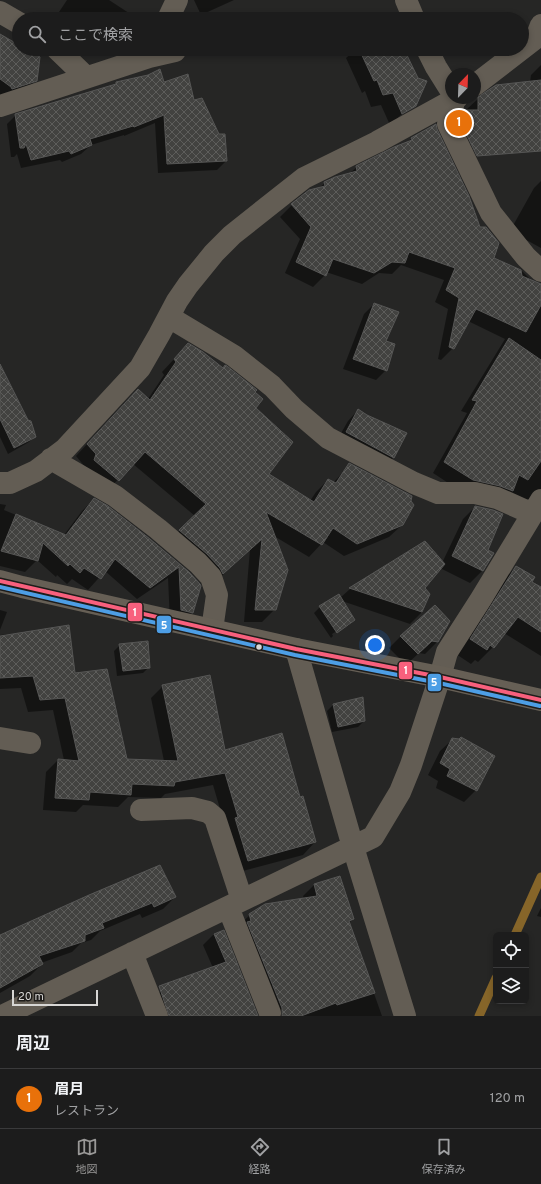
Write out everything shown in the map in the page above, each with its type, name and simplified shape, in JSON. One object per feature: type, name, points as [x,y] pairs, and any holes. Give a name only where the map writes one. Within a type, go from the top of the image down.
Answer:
[{"type":"main road","points":[[0,581],[22,588],[296,649],[440,677],[541,700]]},
{"type":"street","points":[[171,12],[177,0]]},
{"type":"street","points":[[406,0],[411,12]]},
{"type":"street","points":[[0,12],[12,19]]},
{"type":"street","points":[[529,43],[539,35]]},
{"type":"street","points":[[64,56],[86,78]]},
{"type":"street","points":[[0,106],[86,78],[143,56]]},
{"type":"street","points":[[431,56],[445,81]]},
{"type":"street","points":[[481,80],[512,56]]},
{"type":"street","points":[[0,483],[10,483],[36,471],[65,449],[140,368],[188,285],[214,253],[232,235],[304,178],[378,142],[445,103]]},
{"type":"street","points":[[453,104],[448,124],[491,213],[526,257],[541,271]]},
{"type":"street","points":[[2,1016],[373,837],[400,792],[412,764],[447,652],[537,507],[475,493],[438,493],[414,483],[328,438],[294,409],[272,386],[234,356],[168,318]]},
{"type":"street","points":[[51,459],[115,496],[158,529],[212,577],[217,594],[212,630]]},
{"type":"street","points":[[296,649],[353,847],[405,1016]]},
{"type":"street","points":[[0,738],[30,743]]},
{"type":"street","points":[[141,810],[192,808],[208,812],[215,818],[235,904],[270,1013]]},
{"type":"street","points":[[132,953],[157,1016]]},
{"type":"building","points":[[0,34],[12,41],[12,56],[40,57],[37,81],[12,89],[0,79]]},
{"type":"building","points":[[362,56],[407,56],[418,78],[427,81],[416,106],[402,114],[393,93],[383,95],[377,80],[374,81]]},
{"type":"building","points":[[160,69],[164,82],[188,74],[194,100],[202,98],[219,134],[225,134],[227,161],[167,164],[164,115],[134,127],[133,126],[90,139],[92,145],[71,154],[69,151],[31,160],[26,144],[24,148],[20,148],[15,114],[116,84],[116,82],[148,75]]},
{"type":"building","points":[[541,80],[541,151],[477,156],[461,123],[465,110],[478,110],[478,104],[481,104],[481,95],[496,85]]},
{"type":"building","points":[[436,124],[469,196],[480,227],[486,227],[499,243],[494,258],[521,270],[522,276],[541,284],[541,305],[526,332],[476,309],[454,349],[449,347],[459,298],[446,290],[455,268],[409,252],[405,263],[392,262],[374,273],[333,259],[326,276],[296,262],[311,227],[291,204],[309,190],[325,186],[324,182],[335,177],[357,171],[356,166],[394,147],[412,140],[411,138]]},
{"type":"building","points":[[374,303],[399,312],[386,341],[395,344],[387,371],[353,359]]},
{"type":"building","points":[[509,338],[541,360],[541,461],[528,480],[519,475],[513,491],[500,486],[473,480],[444,462],[477,401],[472,400]]},
{"type":"building","points":[[188,343],[203,352],[223,368],[225,365],[227,366],[257,390],[255,392],[263,399],[256,408],[293,442],[269,474],[314,502],[328,479],[336,483],[349,463],[412,496],[411,501],[414,505],[403,525],[357,544],[333,528],[322,545],[266,512],[288,570],[276,610],[255,610],[262,539],[223,574],[220,568],[207,554],[179,530],[206,504],[145,452],[119,481],[94,460],[96,454],[87,444],[138,389],[150,400],[176,362],[174,359]]},
{"type":"building","points":[[0,364],[28,420],[31,421],[36,437],[14,448],[0,419]]},
{"type":"building","points":[[358,409],[367,415],[407,433],[394,458],[346,432]]},
{"type":"building","points":[[94,498],[108,506],[150,539],[189,572],[200,584],[201,586],[193,613],[181,610],[179,567],[150,588],[115,559],[101,579],[84,568],[80,573],[70,564],[68,566],[43,543],[38,561],[1,551],[16,514],[66,535]]},
{"type":"building","points":[[475,506],[503,514],[488,550],[494,553],[483,571],[452,556]]},
{"type":"building","points":[[425,541],[445,564],[425,588],[430,594],[422,612],[349,588]]},
{"type":"building","points":[[516,566],[535,577],[532,582],[541,587],[541,632],[518,617],[494,648],[490,645],[487,650],[470,639]]},
{"type":"building","points":[[339,594],[355,620],[337,633],[319,606]]},
{"type":"building","points":[[435,605],[450,621],[438,642],[432,641],[418,654],[400,636]]},
{"type":"building","points":[[69,625],[75,673],[107,669],[127,759],[178,761],[162,685],[210,675],[225,750],[282,733],[300,797],[303,796],[316,842],[248,861],[235,818],[238,817],[225,773],[175,782],[174,786],[132,784],[131,795],[90,792],[89,800],[55,798],[58,759],[79,761],[65,698],[40,700],[33,676],[0,678],[0,636]]},
{"type":"building","points":[[148,641],[150,668],[123,671],[119,644]]},
{"type":"building","points":[[363,697],[365,721],[338,727],[333,704]]},
{"type":"building","points":[[461,737],[495,756],[477,791],[447,776],[450,769],[440,763],[452,738],[459,739]]},
{"type":"building","points":[[160,865],[176,897],[154,907],[152,903],[102,923],[104,928],[85,935],[85,941],[39,956],[43,964],[0,988],[0,935]]},
{"type":"building","points":[[340,876],[354,919],[349,921],[375,993],[337,1005],[336,1003],[301,1016],[282,1016],[282,1008],[247,922],[251,921],[249,914],[265,904],[317,896],[314,884]]},
{"type":"building","points":[[224,930],[258,1016],[169,1016],[159,986],[226,962],[214,934]]},
{"type":"waterway","points":[[516,932],[541,877]]},
{"type":"waterway","points":[[479,1016],[493,985]]},
{"type":"transit line","name":"1","points":[[0,581],[296,649],[440,677],[541,700]]},
{"type":"transit line","name":"5","points":[[0,587],[295,655],[439,683],[540,706]]},
{"type":"place","name":"眉月","points":[[459,123]]}]
